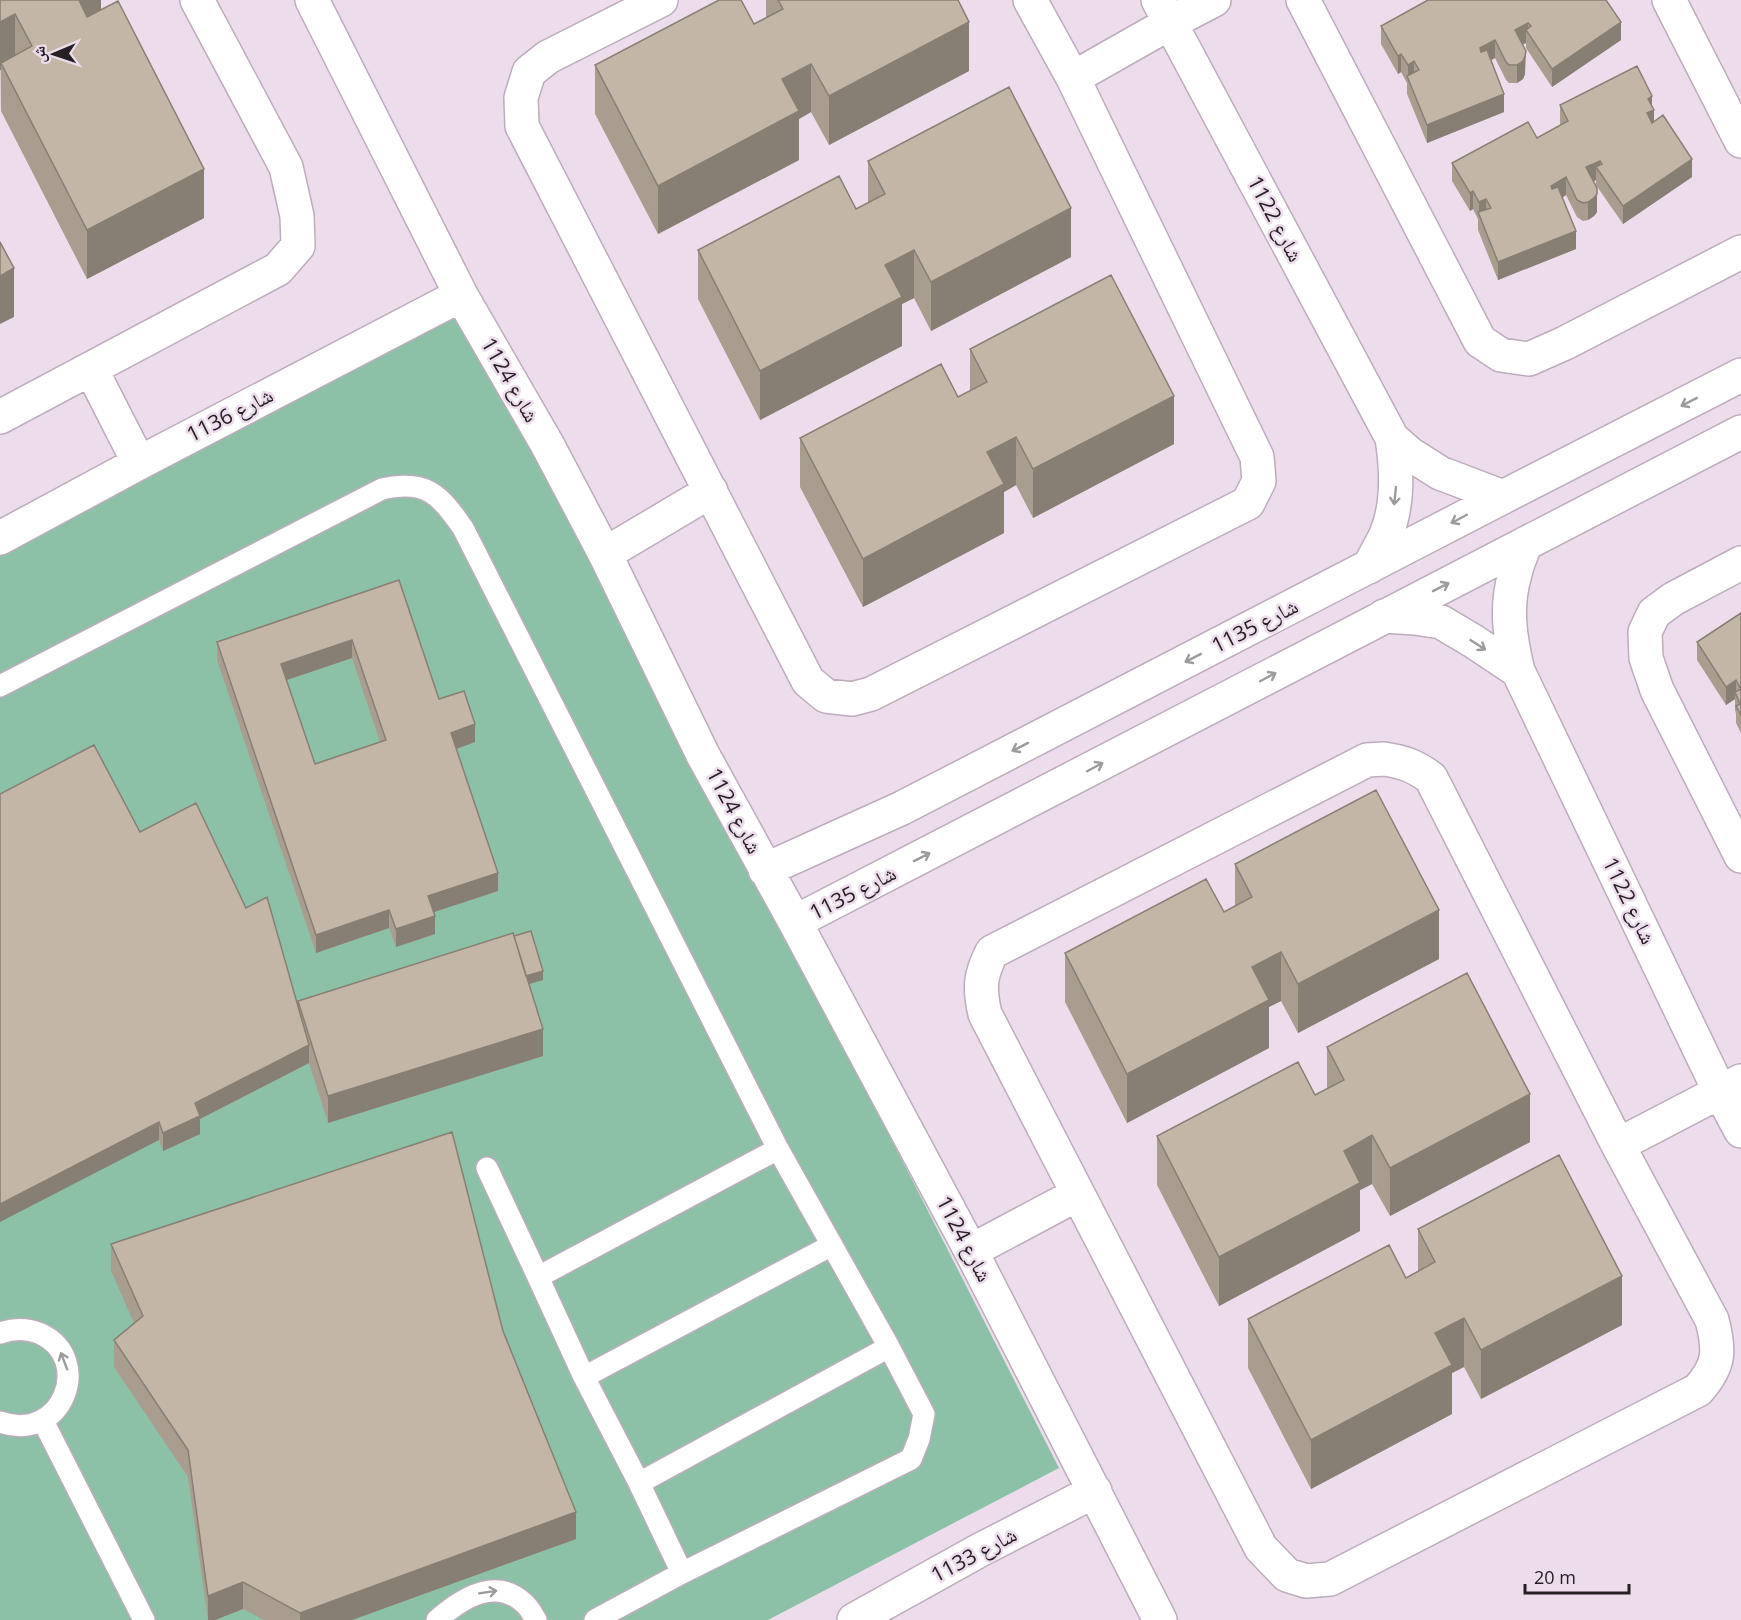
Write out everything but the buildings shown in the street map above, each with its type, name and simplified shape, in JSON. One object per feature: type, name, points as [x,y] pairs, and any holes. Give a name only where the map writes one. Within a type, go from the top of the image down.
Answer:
[{"type":"street","points":[[0,417],[278,269],[298,246],[297,216],[286,167],[197,0]]},
{"type":"street","name":"شارع 1124","points":[[312,0],[461,295],[547,444],[605,554],[703,755],[971,1251],[1160,1620]]},
{"type":"street","points":[[661,0],[548,57],[529,72],[521,98],[522,126],[808,681],[826,696],[852,699],[871,694],[1248,503],[1259,481],[1257,458],[1072,78],[1030,0]]},
{"type":"street","points":[[1072,78],[1164,11],[1214,0]]},
{"type":"street","points":[[1302,0],[1480,341],[1501,355],[1529,359],[1565,343],[1741,252]]},
{"type":"street","points":[[1669,0],[1741,141]]},
{"type":"street","name":"شارع 1122","points":[[1164,11],[1392,438],[1396,464],[1395,500],[1386,535],[1369,567]]},
{"type":"street","name":"شارع 1136","points":[[0,538],[461,295]]},
{"type":"street","points":[[91,369],[139,463]]},
{"type":"street","name":"شارع 1135","points":[[765,870],[902,808],[1741,375]]},
{"type":"street","name":"شارع 1135","points":[[795,922],[1741,432]]},
{"type":"street","name":"شارع 1122","points":[[1392,438],[1410,454],[1440,473],[1503,496]]},
{"type":"street","points":[[605,554],[711,491]]},
{"type":"street","name":"شارع 1122","points":[[1526,543],[1515,574],[1509,606],[1510,639],[1518,671],[1731,1086],[1741,1131]]},
{"type":"street","points":[[1741,563],[1673,600],[1654,613],[1646,632],[1646,658],[1657,690],[1741,856]]},
{"type":"street","points":[[1384,616],[1441,622],[1518,671]]},
{"type":"street","points":[[1367,760],[1398,761],[1418,768],[1431,778],[1618,1145],[1712,1320],[1717,1341],[1716,1363],[1709,1377],[1698,1390],[1330,1579],[1306,1581],[1287,1575],[1261,1548],[1078,1194],[985,1014],[980,981],[992,952],[1367,760]]},
{"type":"street","points":[[1618,1145],[1731,1086]]},
{"type":"street","points":[[971,1251],[1078,1194]]},
{"type":"street","name":"شارع 1133","points":[[854,1620],[980,1550],[1095,1491]]},
{"type":"lane","points":[[0,686],[382,489],[399,485],[427,490],[441,500],[463,528],[778,1149],[924,1414],[919,1439],[911,1459],[595,1620]]},
{"type":"lane","points":[[538,1277],[778,1149]]},
{"type":"lane","points":[[487,1168],[584,1377],[639,1483],[682,1574]]},
{"type":"lane","points":[[584,1377],[832,1245]]},
{"type":"lane","points":[[0,1333],[12,1329],[34,1331],[45,1336],[60,1352],[68,1373],[65,1395],[59,1406],[43,1421],[21,1426],[9,1426],[0,1422]]},
{"type":"lane","points":[[639,1483],[889,1347]]},
{"type":"lane","points":[[43,1421],[144,1620]]},
{"type":"lane","points":[[437,1620],[447,1611],[485,1591],[501,1591],[513,1596],[526,1605],[536,1620]]},
{"type":"green space","points":[[461,295],[1059,1468],[768,1620],[0,1620],[0,537]]}]
